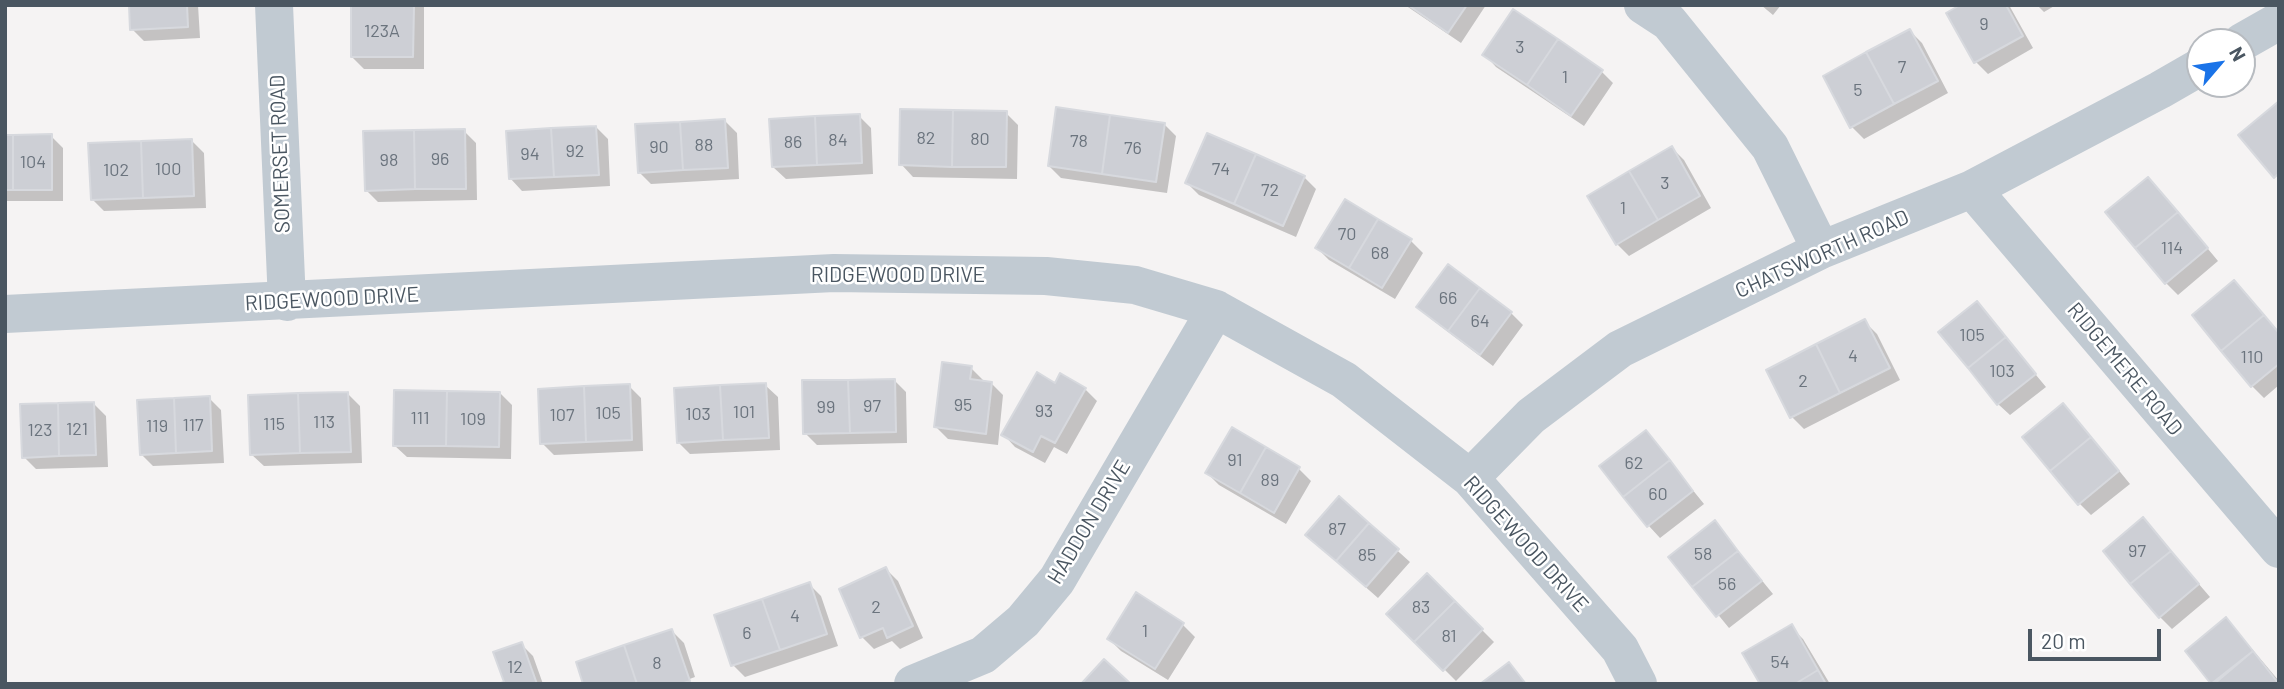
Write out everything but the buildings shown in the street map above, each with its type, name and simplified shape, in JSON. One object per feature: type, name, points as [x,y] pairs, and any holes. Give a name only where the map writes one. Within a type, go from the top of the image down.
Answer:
[{"type":"street","name":"SOMERSET ROAD","points":[[274,5],[287,302]]},
{"type":"street","points":[[1643,5],[1669,22],[1770,147],[1821,250]]},
{"type":"street","points":[[2256,34],[2279,21]]},
{"type":"street","name":"CHATSWORTH ROAD","points":[[1470,478],[1531,415],[1620,349],[1821,250],[1972,189],[2186,75]]},
{"type":"street","name":"RIDGEMERE ROAD","points":[[1972,189],[2279,549]]},
{"type":"street","name":"RIDGEWOOD DRIVE","points":[[5,314],[834,273],[1046,276],[1135,285],[1216,309],[1344,380],[1470,478],[1620,649],[1638,684]]},
{"type":"street","name":"HADDON DRIVE","points":[[913,684],[984,654],[1032,611],[1057,579],[1216,309]]}]
